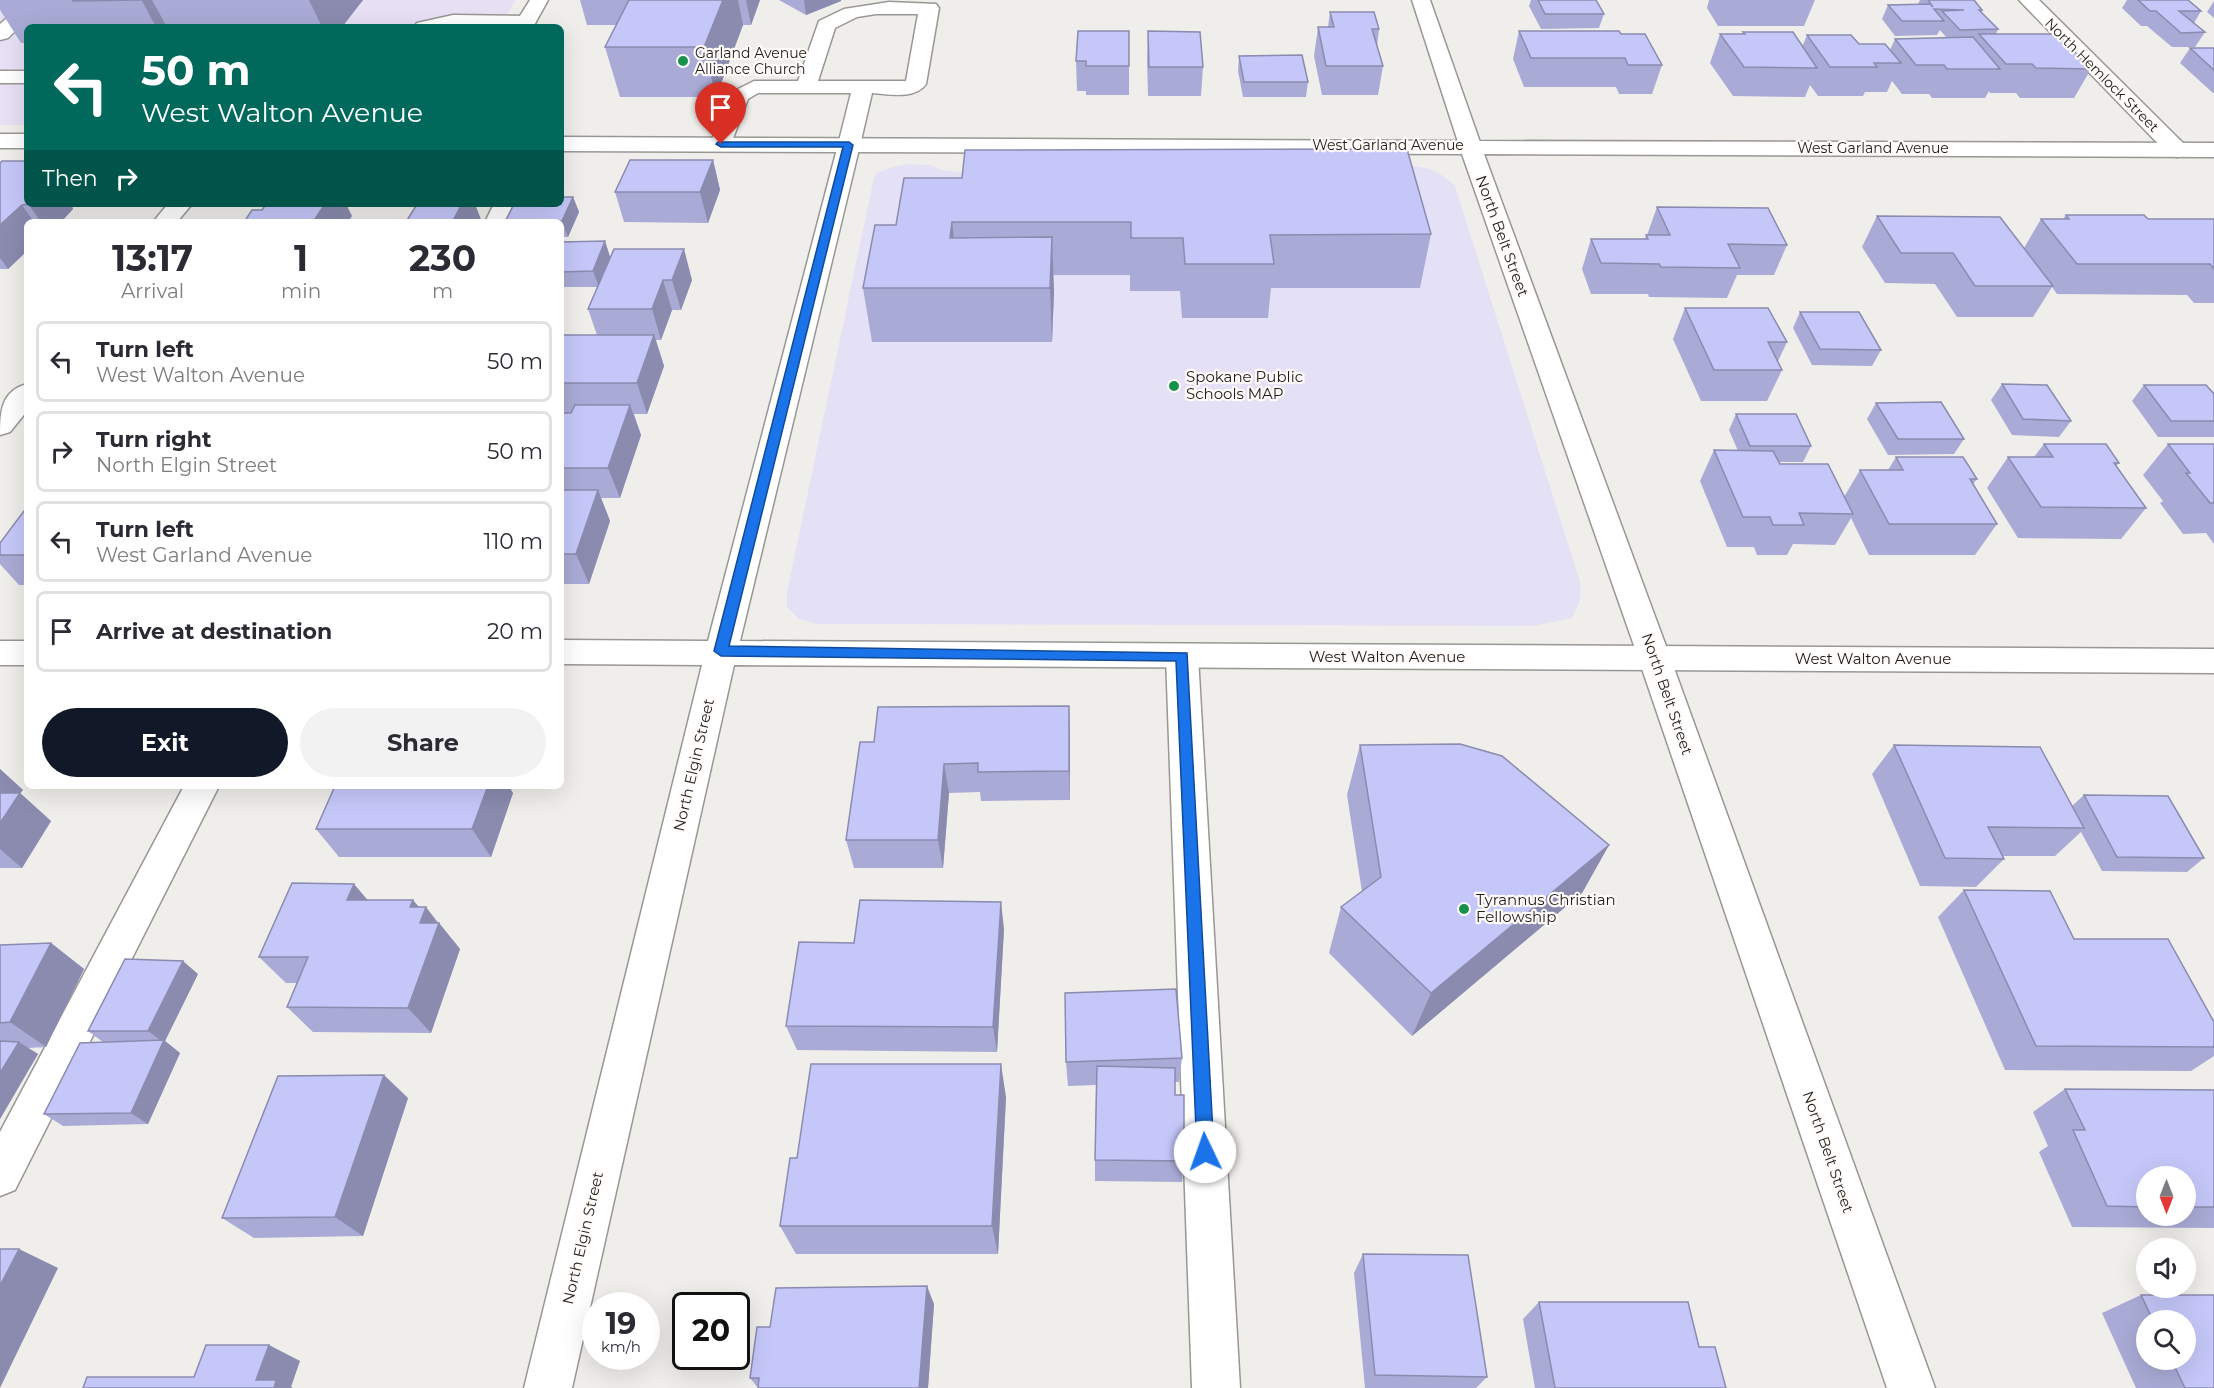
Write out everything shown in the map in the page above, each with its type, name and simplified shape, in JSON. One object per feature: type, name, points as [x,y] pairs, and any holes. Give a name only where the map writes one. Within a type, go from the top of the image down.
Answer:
[{"type":"street","points":[[1,34],[38,0]]},
{"type":"street","points":[[525,24],[539,0]]},
{"type":"street","name":"North Belt Street","points":[[1421,0],[1470,145],[1654,657],[1911,1388]]},
{"type":"street","name":"North Hemlock Street","points":[[2028,0],[2177,150]]},
{"type":"street","points":[[721,144],[739,96],[754,87],[908,88],[916,84],[930,4],[869,7],[833,20],[826,25],[806,87]]},
{"type":"street","points":[[438,24],[453,21],[506,24]]},
{"type":"street","points":[[0,77],[24,77]]},
{"type":"street","name":"North Elgin Street","points":[[548,1388],[721,651],[863,87]]},
{"type":"street","points":[[0,141],[24,141]]},
{"type":"street","name":"West Garland Avenue","points":[[564,144],[1470,145],[2214,150]]},
{"type":"street","points":[[168,219],[178,207]]},
{"type":"street","points":[[0,426],[24,397]]},
{"type":"street","name":"West Walton Avenue","points":[[564,652],[721,651],[1182,656],[2214,661]]},
{"type":"street","points":[[0,653],[24,653]]},
{"type":"street","points":[[1182,656],[1216,1388]]},
{"type":"street","points":[[0,1175],[200,789]]},
{"type":"shaded area","points":[[0,0],[516,0],[501,24],[24,24],[24,125],[0,125]]},
{"type":"shaded area","name":"Spokane Public Schools MAP","points":[[908,164],[931,165],[942,170],[963,173],[1153,165],[1414,166],[1430,169],[1442,175],[1455,186],[1581,585],[1580,600],[1572,618],[1533,626],[817,624],[799,619],[787,607],[787,592],[873,182],[876,173]]},
{"type":"building","points":[[74,0],[142,0],[73,1]]},
{"type":"building","points":[[629,0],[723,0],[704,47],[605,47]]},
{"type":"building","points":[[1538,0],[1596,0],[1604,14],[1545,14]]},
{"type":"building","points":[[1928,0],[1974,0],[1982,10],[1979,10],[1998,29],[1960,30],[1942,11],[1964,10],[1934,9],[1944,21],[1902,21],[1888,5],[1930,4],[1933,7]]},
{"type":"building","points":[[2138,0],[2188,0],[2201,11],[2179,11],[2205,32],[2181,33],[2156,11],[2150,11]]},
{"type":"building","points":[[1330,12],[1374,12],[1379,29],[1372,29],[1383,66],[1326,66],[1318,27],[1334,27]]},
{"type":"building","points":[[1078,31],[1129,31],[1129,66],[1086,66],[1086,61],[1076,61]]},
{"type":"building","points":[[1148,31],[1200,32],[1203,67],[1149,67]]},
{"type":"building","points":[[1519,31],[1619,31],[1621,34],[1645,34],[1662,65],[1628,65],[1625,58],[1531,58]]},
{"type":"building","points":[[1743,32],[1793,32],[1817,68],[1744,67],[1720,34],[1745,34]]},
{"type":"building","points":[[1979,34],[2058,34],[2091,69],[2036,68],[2032,64],[2006,64]]},
{"type":"building","points":[[1807,35],[1851,35],[1859,44],[1885,44],[1901,63],[1874,63],[1877,67],[1830,67]]},
{"type":"building","points":[[1973,37],[2000,69],[1947,69],[1944,65],[1916,65],[1895,39]]},
{"type":"building","points":[[2190,48],[2214,48],[2214,70]]},
{"type":"building","points":[[1302,55],[1308,82],[1244,82],[1239,56]]},
{"type":"building","points":[[1407,149],[1431,234],[1270,235],[1274,264],[1185,264],[1183,238],[1131,238],[1131,222],[952,222],[950,238],[1052,237],[1050,288],[863,288],[875,225],[896,225],[904,178],[962,178],[965,150]]},
{"type":"building","points":[[630,160],[713,160],[700,192],[615,192]]},
{"type":"building","points":[[2,161],[24,161],[24,205],[0,225],[0,163]]},
{"type":"building","points":[[564,197],[573,197],[563,219],[506,219],[512,207],[564,207]]},
{"type":"building","points":[[264,207],[323,207],[315,219],[246,219],[252,210],[262,210]]},
{"type":"building","points":[[415,207],[460,207],[454,219],[408,219]]},
{"type":"building","points":[[1657,207],[1768,208],[1787,245],[1728,244],[1740,268],[1661,267],[1659,264],[1601,263],[1591,239],[1648,239],[1646,235],[1670,235]]},
{"type":"building","points":[[2066,215],[2144,215],[2148,219],[2214,219],[2214,269],[2210,264],[2077,264],[2041,219],[2069,219]]},
{"type":"building","points":[[1877,216],[2000,217],[2053,286],[1975,286],[1953,253],[1901,253]]},
{"type":"building","points":[[605,241],[593,271],[564,272],[564,242]]},
{"type":"building","points":[[614,249],[684,249],[672,280],[663,280],[652,309],[588,309]]},
{"type":"building","points":[[1685,308],[1768,308],[1787,342],[1768,342],[1782,370],[1714,370]]},
{"type":"building","points":[[1800,312],[1859,312],[1881,350],[1820,349]]},
{"type":"building","points":[[564,335],[654,335],[637,383],[564,383]]},
{"type":"building","points":[[2002,384],[2047,385],[2071,421],[2023,419]]},
{"type":"building","points":[[2144,385],[2206,385],[2214,394],[2214,421],[2171,421]]},
{"type":"building","points":[[1941,402],[1964,439],[1898,439],[1876,403]]},
{"type":"building","points":[[575,405],[630,405],[608,468],[564,468],[564,413],[571,413]]},
{"type":"building","points":[[1736,414],[1796,414],[1811,446],[1750,446]]},
{"type":"building","points":[[2044,444],[2106,444],[2119,463],[2114,463],[2146,508],[2041,507],[2008,457],[2053,457]]},
{"type":"building","points":[[2168,444],[2214,444],[2214,503],[2210,503],[2186,473],[2190,473]]},
{"type":"building","points":[[1714,450],[1773,451],[1780,464],[1828,464],[1853,514],[1799,513],[1804,525],[1773,525],[1770,517],[1743,517]]},
{"type":"building","points":[[1896,457],[1963,457],[1977,479],[1970,479],[1997,524],[1889,524],[1860,470],[1903,470]]},
{"type":"building","points":[[564,490],[598,490],[576,554],[564,554]]},
{"type":"building","points":[[24,511],[24,555],[0,555],[0,543]]},
{"type":"building","points":[[1069,706],[1069,771],[978,772],[978,763],[944,764],[938,840],[846,840],[860,742],[874,742],[878,707]]},
{"type":"building","name":"Tyrannus Christian Fellowship","points":[[1460,744],[1502,756],[1609,845],[1431,993],[1341,907],[1381,877],[1360,745]]},
{"type":"building","points":[[1894,745],[2040,747],[2084,828],[1988,827],[2004,859],[1945,858]]},
{"type":"building","points":[[334,789],[487,789],[472,829],[316,829]]},
{"type":"building","points":[[0,793],[20,793],[0,823]]},
{"type":"building","points":[[2084,795],[2168,796],[2204,858],[2117,857]]},
{"type":"building","points":[[292,883],[354,884],[347,900],[413,900],[410,907],[426,907],[420,923],[439,923],[408,1008],[287,1007],[308,957],[259,957]]},
{"type":"building","points":[[1964,890],[2050,891],[2074,939],[2168,939],[2214,1022],[2214,1047],[2036,1046]]},
{"type":"building","points":[[860,900],[1001,902],[993,1027],[786,1026],[799,942],[854,943]]},
{"type":"building","points":[[51,943],[10,1022],[0,1023],[0,945]]},
{"type":"building","points":[[125,959],[183,961],[148,1031],[88,1031]]},
{"type":"building","points":[[1176,989],[1182,1058],[1066,1062],[1065,993]]},
{"type":"building","points":[[164,1040],[131,1113],[44,1114],[80,1043]]},
{"type":"building","points":[[0,1041],[19,1042],[0,1073]]},
{"type":"building","points":[[811,1064],[1001,1064],[992,1226],[780,1226],[790,1158],[797,1158]]},
{"type":"building","points":[[1097,1066],[1175,1068],[1175,1095],[1184,1095],[1184,1161],[1095,1160]]},
{"type":"building","points":[[384,1075],[335,1217],[222,1218],[278,1076]]},
{"type":"building","points":[[2065,1089],[2214,1090],[2214,1207],[2196,1207],[2196,1166],[2136,1166],[2136,1207],[2107,1206],[2073,1130],[2085,1130]]},
{"type":"building","points":[[0,1249],[19,1249],[0,1286]]},
{"type":"building","points":[[1363,1254],[1468,1255],[1487,1377],[1375,1375]]},
{"type":"building","points":[[927,1286],[919,1388],[758,1388],[759,1378],[750,1378],[757,1327],[770,1327],[776,1288]]},
{"type":"building","points":[[2196,1295],[2214,1295],[2214,1388],[2185,1388],[2176,1370],[2196,1370],[2196,1310],[2148,1310],[2142,1298],[2196,1298]]},
{"type":"building","points":[[1539,1302],[1688,1302],[1699,1347],[1715,1347],[1726,1388],[1555,1388]]},
{"type":"building","points":[[206,1345],[269,1345],[256,1380],[276,1380],[274,1388],[83,1388],[87,1377],[194,1377]]},
{"type":"place","name":"Garland Avenue Alliance Church","points":[[683,61]]},
{"type":"place","name":"Spokane Public Schools MAP","points":[[1174,386]]},
{"type":"place","name":"Tyrannus Christian Fellowship","points":[[1464,909]]},
{"type":"route","points":[[721,144],[849,145],[721,651],[1182,656],[1205,1152]]}]
